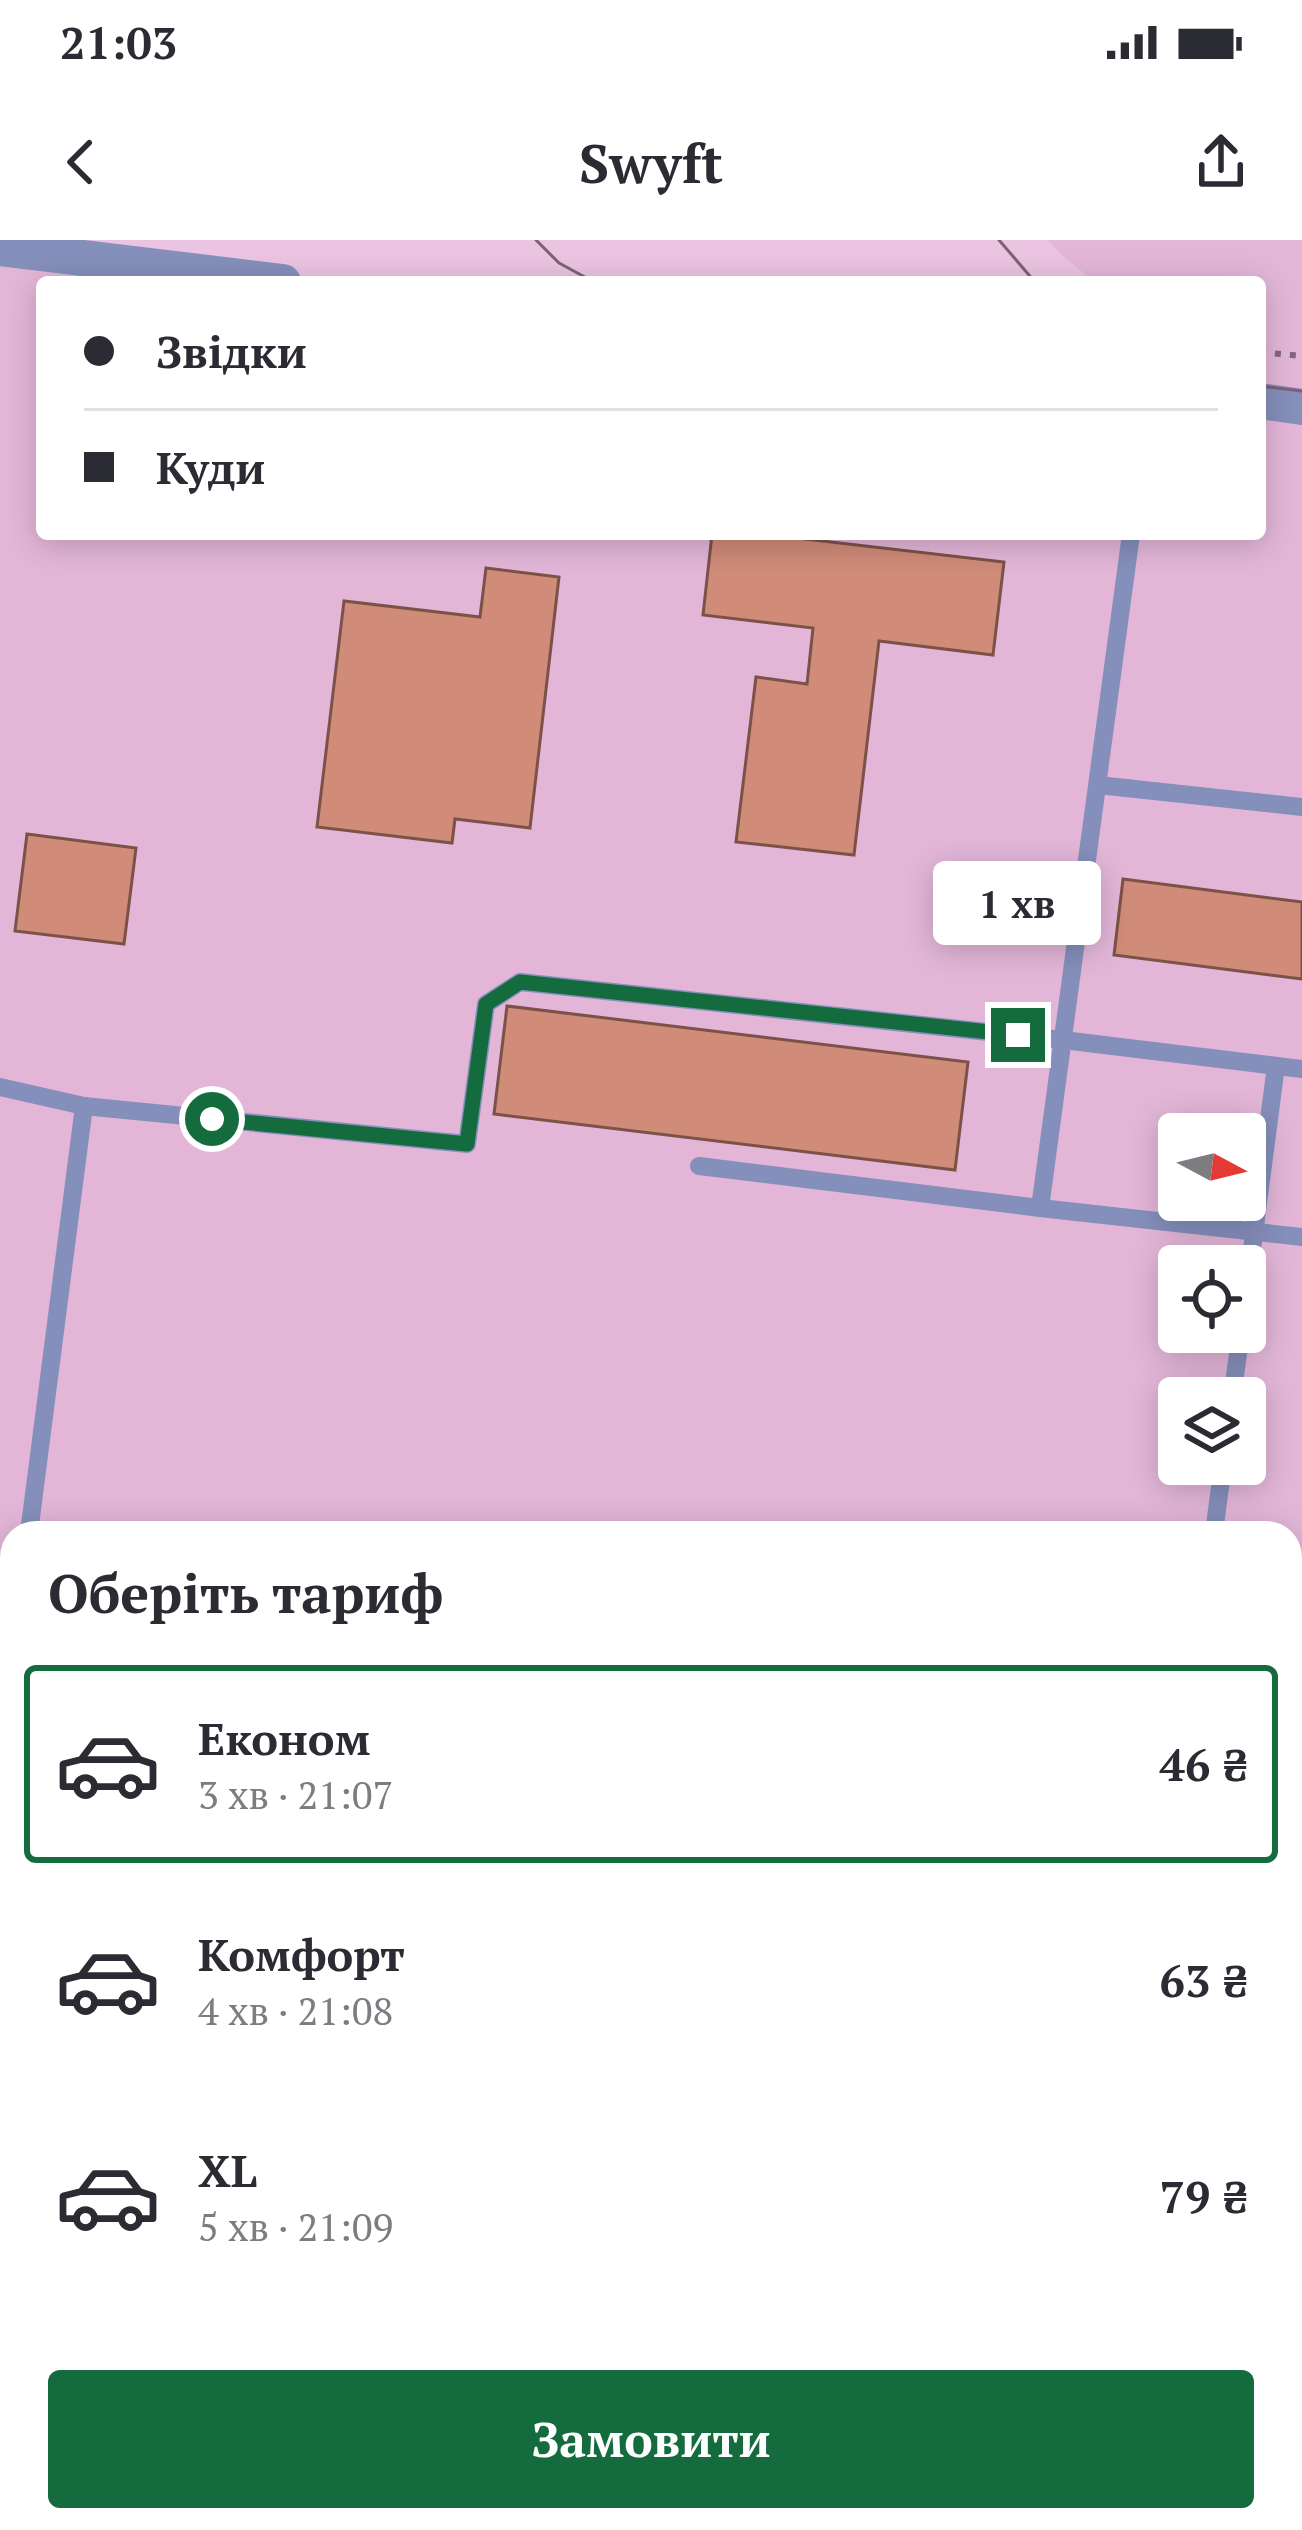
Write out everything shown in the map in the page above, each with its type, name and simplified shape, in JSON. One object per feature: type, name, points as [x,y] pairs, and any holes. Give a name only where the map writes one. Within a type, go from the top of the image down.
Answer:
[{"type":"street","points":[[0,248],[233,276]]},
{"type":"street","points":[[1266,402],[1302,406]]},
{"type":"lane","points":[[1040,1208],[1130,540]]},
{"type":"lane","points":[[1098,785],[1302,807]]},
{"type":"lane","points":[[0,1087],[84,1106],[467,1144],[486,1004],[520,982],[1302,1069]]},
{"type":"lane","points":[[1253,1245],[1276,1066]]},
{"type":"lane","points":[[31,1521],[84,1106]]},
{"type":"lane","points":[[699,1166],[1302,1237]]},
{"type":"lane","points":[[1216,1521],[1220,1485]]},
{"type":"path","points":[[1266,353],[1302,356]]},
{"type":"shaded area","points":[[1048,240],[1302,240],[1302,1521],[0,1521],[0,248],[233,276],[36,276],[36,540],[1266,540],[1266,276],[1088,276]]},
{"type":"building","points":[[711,540],[814,540],[1004,562],[993,655],[879,641],[854,855],[736,842],[756,677],[807,684],[813,628],[703,615]]},
{"type":"building","points":[[486,568],[559,577],[530,828],[455,819],[452,843],[317,827],[344,601],[480,617]]},
{"type":"building","points":[[27,834],[136,848],[124,944],[15,931]]},
{"type":"building","points":[[962,872],[1046,883],[1038,943],[954,932]]},
{"type":"building","points":[[1123,879],[1302,902],[1302,979],[1114,955]]},
{"type":"building","points":[[507,1006],[968,1062],[955,1170],[494,1114]]},
{"type":"tram line","points":[[536,240],[559,263],[583,276]]},
{"type":"tram line","points":[[999,240],[1030,276]]},
{"type":"tram line","points":[[1266,387],[1302,391]]},
{"type":"route","points":[[212,1119],[467,1144],[486,1004],[520,982],[1018,1035]]}]
